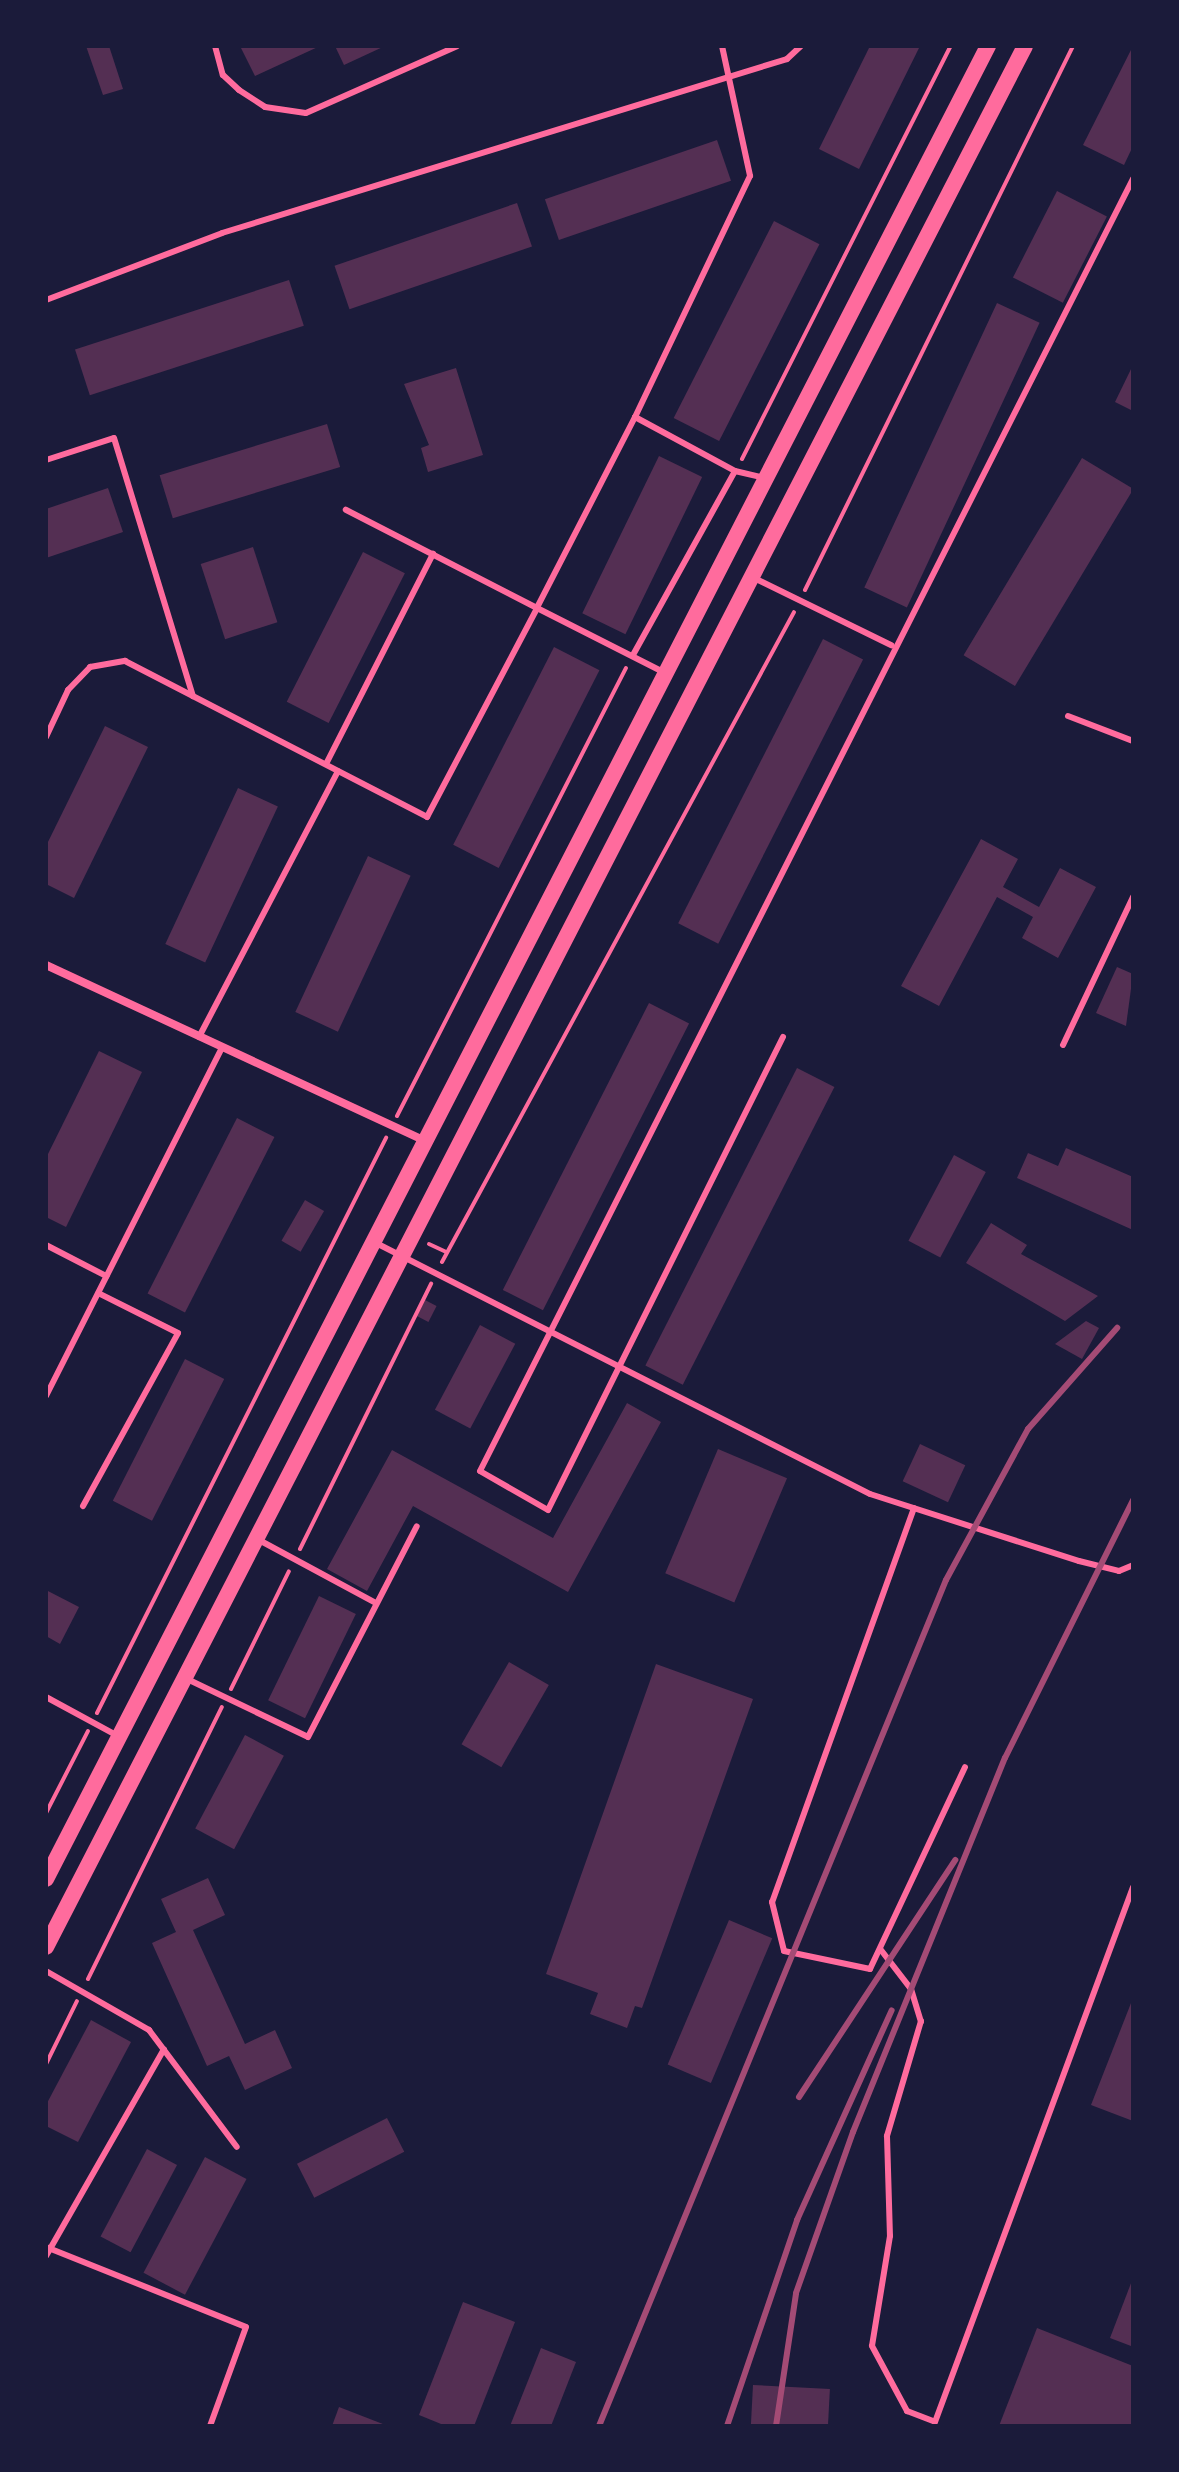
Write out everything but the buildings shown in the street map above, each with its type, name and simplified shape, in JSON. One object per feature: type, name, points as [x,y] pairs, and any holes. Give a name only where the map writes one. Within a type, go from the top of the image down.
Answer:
[{"type":"main road","points":[[46,1879],[988,46]]},
{"type":"main road","points":[[46,1947],[1025,46]]},
{"type":"street","points":[[46,965],[221,1049],[426,1141]]},
{"type":"lane","points":[[215,46],[223,75],[239,90],[265,107],[306,113],[457,46]]},
{"type":"lane","points":[[46,737],[68,690],[90,667],[125,661],[427,817],[635,417],[750,176],[722,46]]},
{"type":"lane","points":[[46,300],[222,233],[787,59],[801,46]]},
{"type":"lane","points":[[783,1037],[548,1510],[480,1471],[891,645],[1133,179]]},
{"type":"lane","points":[[635,417],[735,471],[766,478]]},
{"type":"lane","points":[[46,460],[114,438],[193,696]]},
{"type":"lane","points":[[633,655],[735,471]]},
{"type":"lane","points":[[346,510],[666,674]]},
{"type":"lane","points":[[326,764],[433,554]]},
{"type":"lane","points":[[751,577],[891,645]]},
{"type":"lane","points":[[1068,716],[1133,741]]},
{"type":"lane","points":[[198,1038],[338,771]]},
{"type":"lane","points":[[1063,1045],[1133,897]]},
{"type":"lane","points":[[46,1396],[221,1049]]},
{"type":"lane","points":[[374,1242],[870,1494],[1079,1561],[1119,1571],[1133,1565]]},
{"type":"lane","points":[[46,1245],[106,1276]]},
{"type":"lane","points":[[83,1506],[178,1333],[98,1293]]},
{"type":"lane","points":[[914,1508],[772,1902],[774,1933],[792,1955],[870,1969],[965,1767]]},
{"type":"lane","points":[[185,1678],[308,1737],[417,1526]]},
{"type":"lane","points":[[257,1539],[376,1603]]},
{"type":"lane","points":[[46,1697],[119,1737]]},
{"type":"lane","points":[[881,1950],[911,1989],[921,2021],[887,2136],[890,2236],[872,2346],[907,2411],[935,2422],[1133,1887]]},
{"type":"lane","points":[[46,1971],[149,2030],[237,2147]]},
{"type":"lane","points":[[46,2256],[164,2049]]},
{"type":"lane","points":[[48,2248],[246,2327],[210,2426]]},
{"type":"path","points":[[735,471],[951,46]]},
{"type":"path","points":[[46,2064],[436,1274],[800,600],[1073,46]]},
{"type":"path","points":[[46,1813],[633,655]]},
{"type":"railway","points":[[599,2426],[946,1580],[1028,1429],[1117,1328]]},
{"type":"railway","points":[[776,2426],[796,2293],[853,2132],[1005,1758],[1133,1500]]},
{"type":"railway","points":[[799,2097],[955,1860]]},
{"type":"railway","points":[[727,2426],[797,2220],[892,2010]]}]
